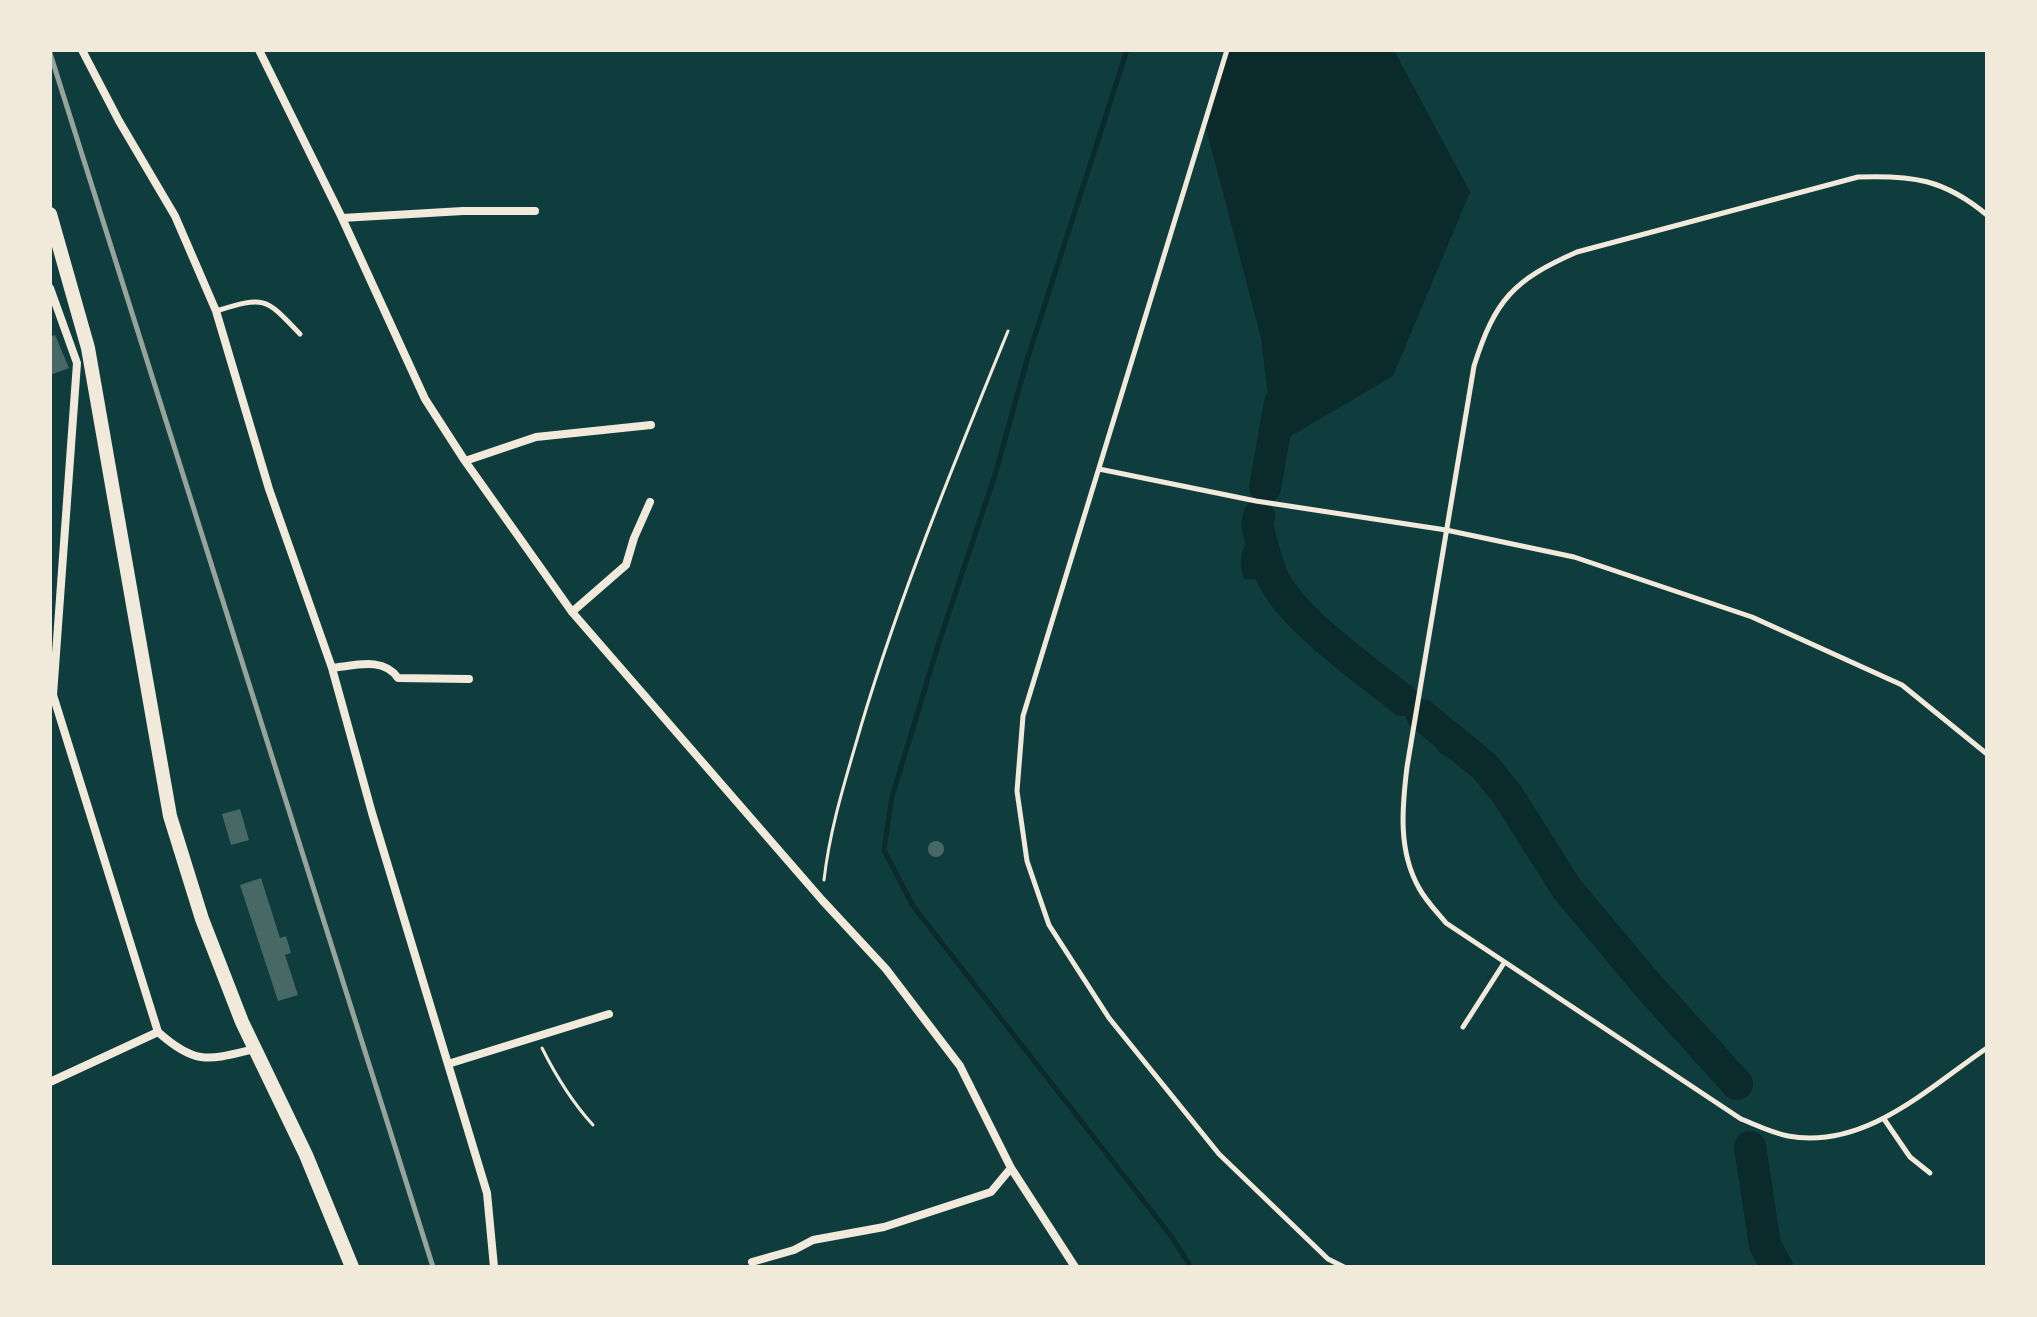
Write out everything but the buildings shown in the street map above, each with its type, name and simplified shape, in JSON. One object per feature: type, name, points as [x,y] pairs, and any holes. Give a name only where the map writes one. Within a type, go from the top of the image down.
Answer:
[{"type":"main road","points":[[50,214],[88,348],[170,816],[202,919],[242,1022],[306,1155],[352,1267]]},
{"type":"street","points":[[95,50],[83,52],[175,216],[216,311],[269,489],[332,668],[372,813],[487,1193],[494,1267]]},
{"type":"street","points":[[259,50],[342,218],[425,399],[465,461],[572,612],[822,900],[886,969],[960,1066],[1011,1168],[1075,1267]]},
{"type":"street","points":[[342,218],[463,211],[535,211]]},
{"type":"street","points":[[50,288],[77,363],[52,696],[158,1032],[178,1050],[211,1059],[255,1049]]},
{"type":"street","points":[[465,461],[536,437],[651,425]]},
{"type":"street","points":[[572,612],[626,565],[650,502]]},
{"type":"street","points":[[332,668],[380,664],[393,670],[398,678],[469,679]]},
{"type":"street","points":[[448,1064],[609,1014]]},
{"type":"street","points":[[50,1082],[158,1032]]},
{"type":"street","points":[[752,1262],[794,1250],[813,1240],[884,1227],[991,1192],[1011,1168]]},
{"type":"lane","points":[[1227,50],[1023,716],[1017,791],[1027,861],[1049,925],[1109,1018],[1219,1154],[1328,1259],[1344,1267]]},
{"type":"lane","points":[[1987,215],[1940,184],[1900,176],[1858,177],[1577,252],[1546,266],[1518,284],[1498,307],[1484,334],[1474,366],[1402,810],[1405,852],[1419,888],[1446,923],[1752,1124],[1788,1136],[1815,1138],[1861,1130],[1884,1119],[1987,1048]]},
{"type":"lane","points":[[216,311],[246,301],[264,301],[277,309],[300,334]]},
{"type":"lane","points":[[1099,469],[1256,501],[1446,530],[1574,557],[1752,617],[1902,685],[1987,754]]},
{"type":"lane","points":[[1463,1027],[1504,963]]},
{"type":"lane","points":[[1884,1119],[1910,1157],[1930,1173]]},
{"type":"path","points":[[822,900],[829,836],[874,682],[943,490],[1008,331]]},
{"type":"path","points":[[536,1037],[556,1078],[593,1125]]},
{"type":"water","points":[[1227,50],[1394,50],[1470,192],[1393,376],[1274,446],[1261,338],[1205,124]]},
{"type":"water","points":[[1257,525],[1267,526],[1273,539],[1274,580],[1244,579],[1241,564],[1243,550]]},
{"type":"water","points":[[1442,724],[1467,731],[1477,739],[1479,750],[1488,760],[1485,767],[1468,761],[1451,760],[1439,752],[1432,738],[1433,726]]},
{"type":"waterway","points":[[1127,50],[892,797],[884,850],[913,906],[1171,1236],[1191,1267]]},
{"type":"waterway","points":[[1265,487],[1280,403]]},
{"type":"waterway","points":[[1259,516],[1257,525],[1266,559],[1282,594],[1332,644],[1403,700]]},
{"type":"waterway","points":[[1422,715],[1485,767],[1507,794],[1567,889],[1737,1084]]},
{"type":"waterway","points":[[1750,1147],[1765,1245],[1777,1267]]},
{"type":"railway","points":[[50,53],[433,1267]]}]
